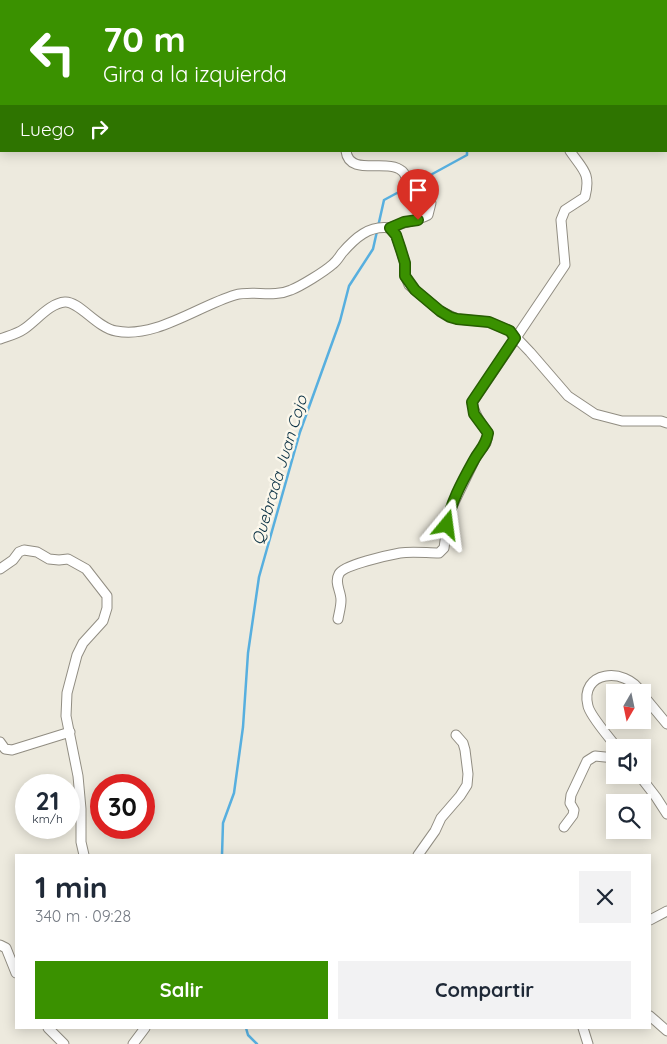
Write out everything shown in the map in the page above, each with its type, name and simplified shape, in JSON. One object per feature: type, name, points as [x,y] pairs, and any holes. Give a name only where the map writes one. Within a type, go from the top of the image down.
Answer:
[{"type":"street","points":[[0,339],[24,329],[57,304],[67,302],[75,304],[104,328],[117,332],[133,333],[189,315],[237,295],[246,293],[275,294],[290,291],[334,264],[360,234],[380,226],[390,228],[428,215],[431,204],[408,181],[403,171],[383,166],[361,166],[352,162],[346,152]]},
{"type":"street","points":[[338,620],[341,593],[337,583],[338,575],[342,570],[354,565],[402,553],[439,553],[444,548],[449,513],[475,459],[486,444],[488,433],[474,414],[472,402],[565,265],[561,220],[565,210],[585,197],[588,183],[587,176],[571,152]]},
{"type":"street","points":[[390,228],[396,235],[401,250],[405,263],[405,276],[415,290],[440,311],[450,317],[489,322],[510,331],[568,396],[595,414],[622,421],[661,421],[667,423]]},
{"type":"street","points":[[0,569],[13,560],[19,552],[24,550],[37,552],[49,559],[68,559],[86,569],[107,596],[107,608],[103,621],[83,642],[71,672],[67,693],[66,716],[78,776],[84,854]]},
{"type":"street","points":[[610,739],[588,709],[586,697],[589,687],[593,681],[610,675],[622,676],[634,684]]},
{"type":"street","points":[[651,704],[667,724]]},
{"type":"street","points":[[0,742],[5,749],[12,750],[70,732]]},
{"type":"street","points":[[419,854],[444,814],[467,785],[466,750],[456,734]]},
{"type":"street","points":[[564,827],[573,815],[574,810],[570,802],[570,795],[587,761],[595,756],[606,757]]},
{"type":"street","points":[[646,784],[667,814]]},
{"type":"street","points":[[651,919],[667,911]]},
{"type":"street","points":[[0,945],[6,948],[15,970]]},
{"type":"street","points":[[651,1017],[667,1031]]},
{"type":"street","points":[[49,1029],[64,1044]]},
{"type":"street","points":[[133,1044],[143,1029]]},
{"type":"street","points":[[583,1029],[588,1044]]},
{"type":"waterway","name":"Quebrada Juan Cojo","points":[[414,184],[467,155],[467,152]]},
{"type":"waterway","name":"Quebrada Juan Cojo","points":[[222,854],[223,823],[234,793],[243,727],[248,653],[259,577],[300,432],[340,321],[349,286],[373,249],[384,200],[410,186]]},
{"type":"waterway","name":"Quebrada Juan Cojo","points":[[246,1029],[248,1035],[257,1044]]},
{"type":"route","points":[[418,220],[404,222],[390,228],[396,235],[405,263],[405,276],[410,284],[440,311],[450,317],[489,322],[510,331],[515,338],[472,402],[474,414],[488,433],[486,444],[475,459],[449,513],[447,525]]}]
